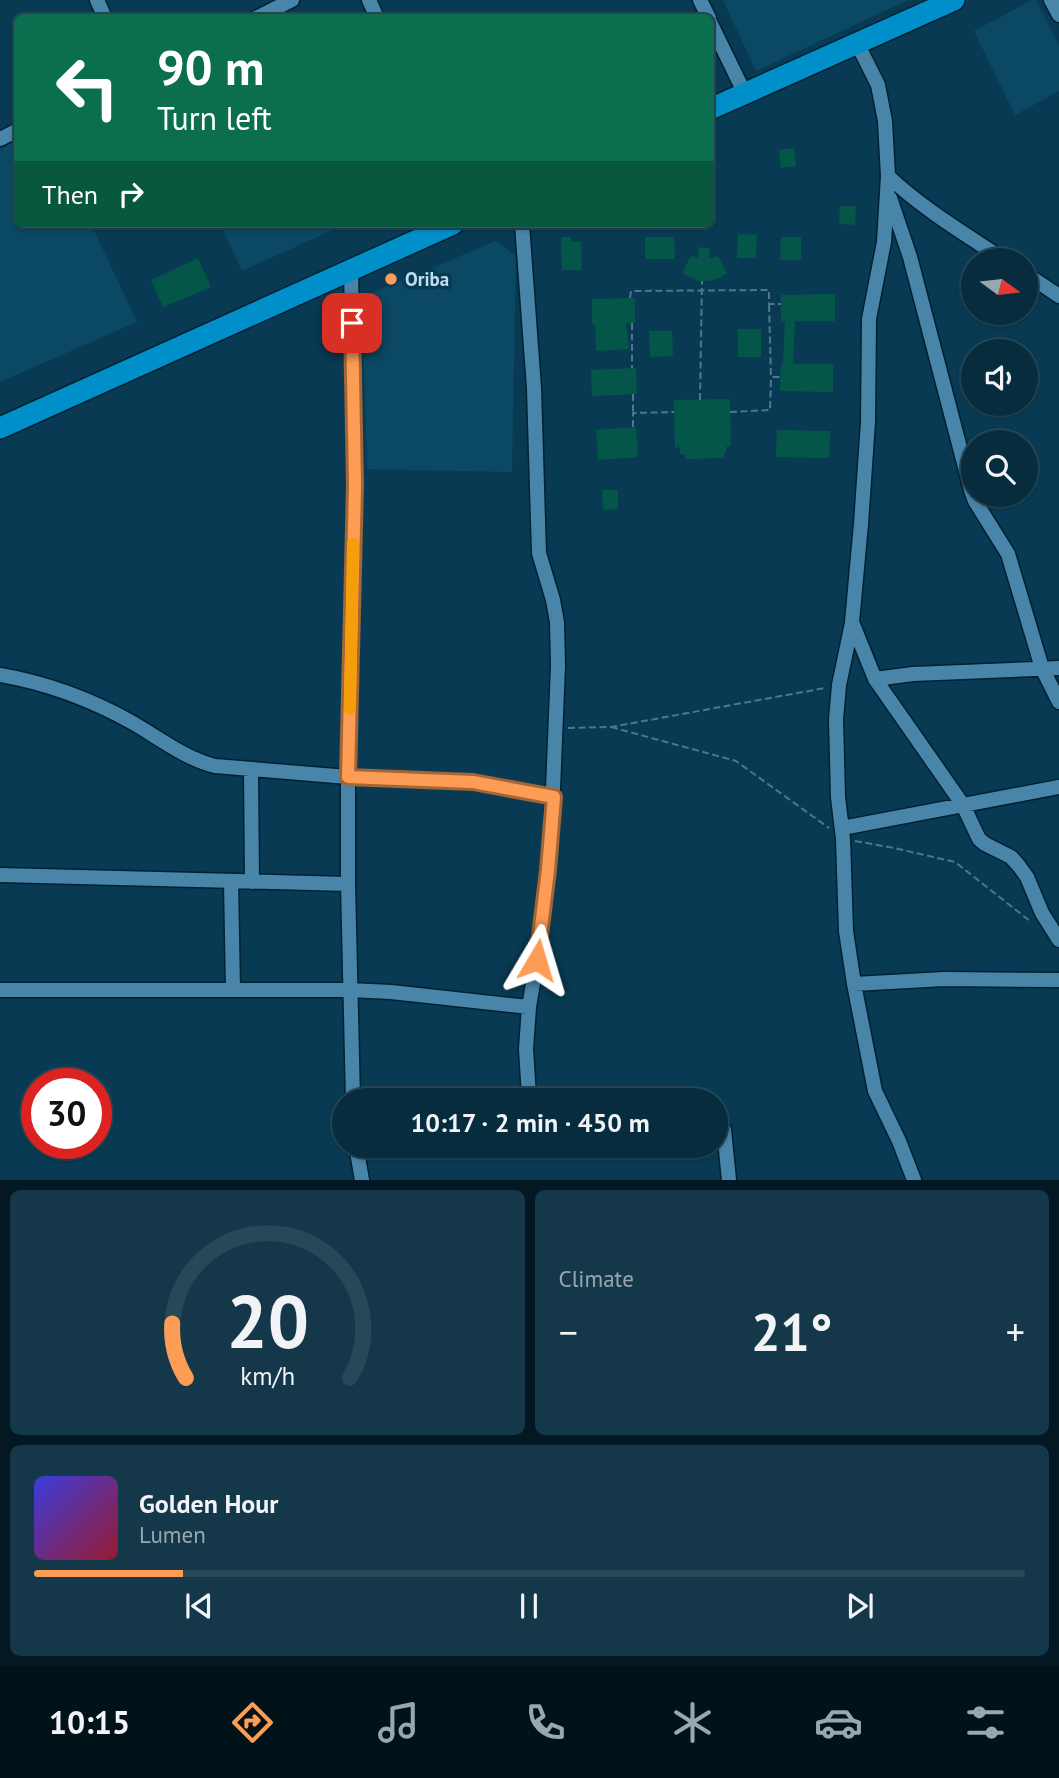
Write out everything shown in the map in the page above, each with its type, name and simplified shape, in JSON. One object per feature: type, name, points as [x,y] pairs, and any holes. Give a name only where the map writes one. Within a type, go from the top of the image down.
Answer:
[{"type":"highway","points":[[714,107],[954,0]]},
{"type":"highway","points":[[0,428],[444,228]]},
{"type":"street","points":[[264,14],[292,0]]},
{"type":"street","points":[[1051,0],[1059,15]]},
{"type":"street","points":[[714,28],[745,94]]},
{"type":"street","points":[[857,44],[878,85],[885,121],[887,183],[884,243],[869,319],[868,422],[852,622],[839,685],[836,730],[838,797],[842,828],[846,931],[875,1091],[914,1180]]},
{"type":"street","points":[[887,183],[986,248]]},
{"type":"street","points":[[887,183],[910,257],[971,490],[975,501],[1009,554],[1042,668],[1059,702]]},
{"type":"street","points":[[522,228],[534,388],[539,554],[553,600],[556,622],[554,797],[537,960],[528,1007],[526,1049],[528,1088]]},
{"type":"street","points":[[351,269],[355,485],[348,777],[352,1088]]},
{"type":"street","points":[[1038,282],[1059,296]]},
{"type":"street","points":[[852,622],[875,679],[963,805],[979,839],[1011,858],[1027,877],[1042,913],[1059,940]]},
{"type":"street","points":[[875,679],[912,674],[1059,668]]},
{"type":"street","points":[[0,675],[55,688],[98,706],[209,764],[348,777],[473,782],[554,797]]},
{"type":"street","points":[[251,769],[252,882]]},
{"type":"street","points":[[842,828],[1059,787]]},
{"type":"street","points":[[0,875],[348,884]]},
{"type":"street","points":[[231,881],[233,990]]},
{"type":"street","points":[[854,984],[944,979],[1059,980]]},
{"type":"street","points":[[0,990],[350,990],[528,1007]]},
{"type":"street","points":[[358,1158],[362,1180]]},
{"type":"street","points":[[727,1158],[729,1180]]},
{"type":"path","points":[[700,400],[702,281]]},
{"type":"path","points":[[630,298],[631,291],[769,290],[770,410],[730,412]]},
{"type":"path","points":[[769,304],[781,304]]},
{"type":"path","points":[[632,323],[632,368]]},
{"type":"path","points":[[771,377],[780,377]]},
{"type":"path","points":[[633,394],[633,427]]},
{"type":"path","points":[[633,413],[674,412]]},
{"type":"path","points":[[556,728],[611,727],[839,685]]},
{"type":"shaded area","points":[[723,0],[908,0],[756,71]]},
{"type":"shaded area","points":[[1036,0],[1059,45],[1059,91],[1015,115],[974,31]]},
{"type":"shaded area","points":[[14,142],[14,228],[93,228],[137,322],[0,382],[0,149]]},
{"type":"shaded area","points":[[222,228],[337,228],[242,271]]},
{"type":"shaded area","points":[[496,241],[516,256],[512,472],[367,469],[362,297]]},
{"type":"building","points":[[794,148],[796,166],[781,168],[779,150]]},
{"type":"building","points":[[840,206],[856,206],[855,225],[839,224]]},
{"type":"building","points":[[738,234],[757,235],[756,258],[737,258]]},
{"type":"building","points":[[561,237],[571,237],[571,242],[581,242],[582,270],[562,270]]},
{"type":"building","points":[[645,237],[674,237],[675,259],[645,259]]},
{"type":"building","points":[[781,237],[801,237],[801,260],[780,260]]},
{"type":"building","points":[[699,247],[710,249],[709,259],[718,256],[727,273],[717,279],[698,281],[682,273],[691,256],[698,258]]},
{"type":"building","points":[[198,258],[211,287],[163,307],[151,280]]},
{"type":"building","points":[[835,294],[835,321],[795,321],[793,364],[833,364],[833,392],[780,391],[785,321],[781,321],[781,295]]},
{"type":"building","points":[[635,298],[635,323],[626,323],[629,349],[596,351],[592,299]]},
{"type":"building","points":[[738,329],[761,329],[761,357],[738,357]]},
{"type":"building","points":[[649,331],[672,331],[673,356],[650,357]]},
{"type":"building","points":[[636,368],[637,394],[592,396],[591,370]]},
{"type":"building","points":[[730,399],[731,446],[726,447],[724,458],[685,459],[685,454],[680,454],[680,447],[675,448],[674,400]]},
{"type":"building","points":[[636,427],[638,457],[598,460],[596,430]]},
{"type":"building","points":[[777,430],[830,431],[829,458],[776,457]]},
{"type":"building","points":[[602,490],[618,490],[618,509],[603,510]]},
{"type":"slow traffic","points":[[350,709],[353,544]]},
{"type":"place","name":"Oriba","points":[[391,279]]},
{"type":"route","points":[[352,323],[355,485],[348,777],[473,782],[554,797],[537,960]]}]
